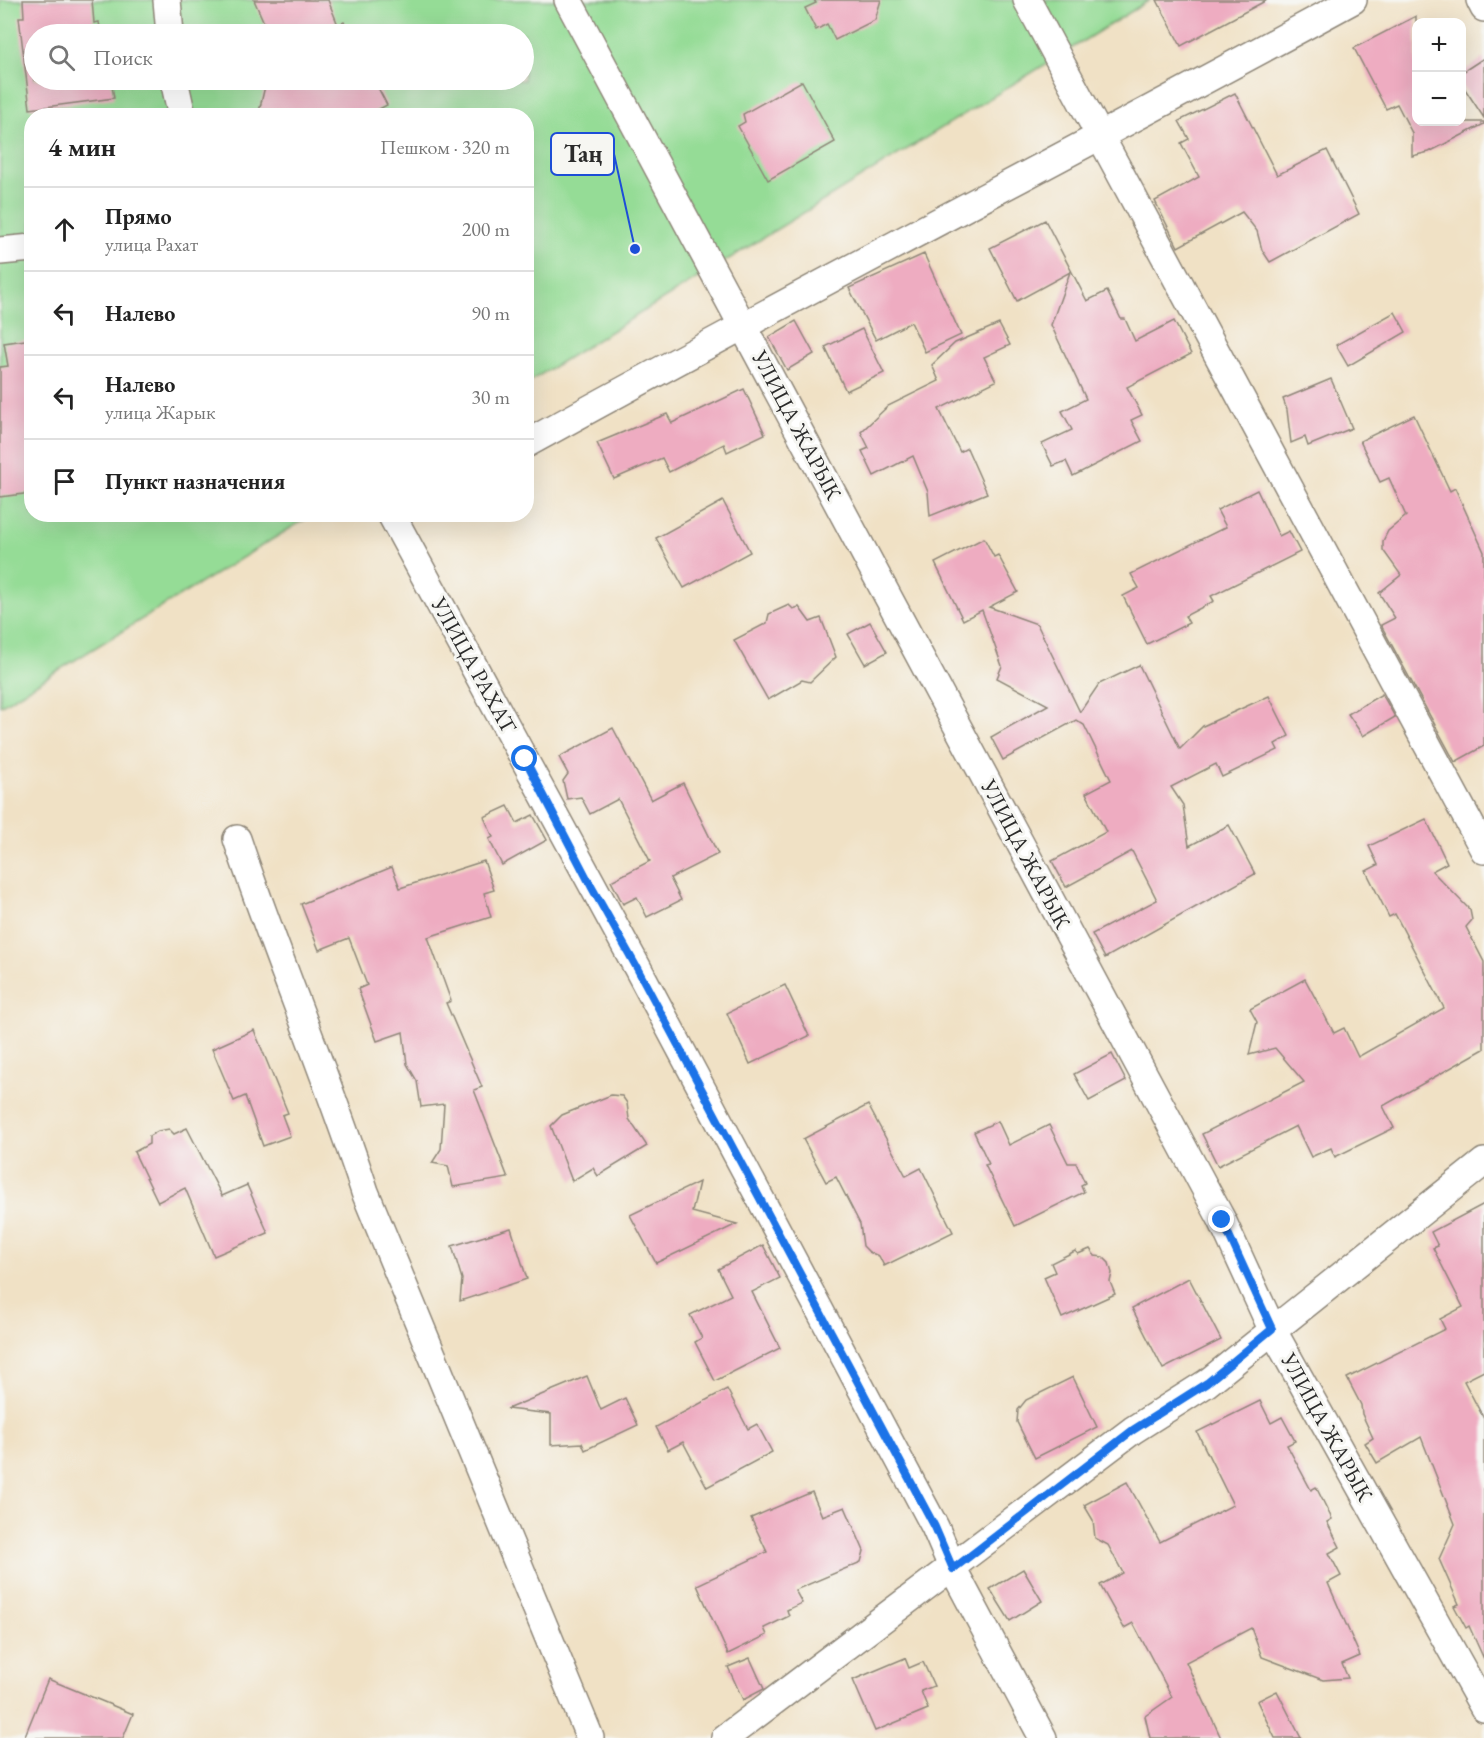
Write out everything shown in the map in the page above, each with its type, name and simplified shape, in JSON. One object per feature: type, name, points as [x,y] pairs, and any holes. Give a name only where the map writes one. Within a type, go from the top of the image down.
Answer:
[{"type":"street","points":[[167,0],[169,24]]},
{"type":"street","name":"УЛИЦА ЖАРЫК","points":[[568,0],[1222,1220],[1272,1329],[1484,1708]]},
{"type":"street","points":[[1027,0],[1484,850]]},
{"type":"street","points":[[534,440],[742,324],[1102,137],[1353,0]]},
{"type":"street","points":[[1480,0],[1484,8]]},
{"type":"street","points":[[176,90],[180,108]]},
{"type":"street","points":[[0,251],[24,249]]},
{"type":"street","name":"УЛИЦА РАХАТ","points":[[397,522],[935,1527],[953,1569],[1044,1738]]},
{"type":"street","points":[[237,839],[275,948],[335,1101],[365,1192],[590,1738]]},
{"type":"street","points":[[724,1738],[953,1569],[1133,1430],[1207,1383],[1484,1162]]},
{"type":"green space","points":[[0,0],[1150,0],[534,379],[534,108],[24,108],[24,522],[301,522],[0,706]]},
{"type":"building","points":[[23,0],[92,0],[94,23],[99,22],[99,24],[24,24],[24,59],[19,17],[24,17]]},
{"type":"building","points":[[254,0],[328,0],[338,24],[265,24]]},
{"type":"building","points":[[814,0],[881,0],[875,20],[835,40],[827,24],[816,30],[805,8],[816,3]]},
{"type":"building","points":[[1157,0],[1267,0],[1181,46]]},
{"type":"building","points":[[1412,18],[1412,126],[1466,126],[1466,122],[1484,122],[1484,124],[1429,152],[1412,156],[1412,133],[1397,104],[1386,109],[1354,48]]},
{"type":"building","points":[[1484,58],[1484,118],[1466,91],[1466,70]]},
{"type":"building","points":[[802,81],[835,142],[768,180],[738,126],[745,122],[743,114]]},
{"type":"building","points":[[28,90],[113,90],[114,98],[30,108]]},
{"type":"building","points":[[264,90],[379,90],[387,105],[381,108],[260,108]]},
{"type":"building","points":[[1235,93],[1277,175],[1327,150],[1359,214],[1270,262],[1262,250],[1257,231],[1242,212],[1178,247],[1155,201],[1199,177],[1181,143],[1189,139],[1179,121]]},
{"type":"building","points":[[1045,220],[1087,301],[1107,291],[1121,319],[1125,319],[1135,341],[1174,321],[1191,354],[1127,387],[1142,415],[1131,420],[1142,441],[1073,476],[1066,461],[1053,466],[1042,444],[1072,430],[1062,411],[1086,399],[1051,325],[1070,272],[1017,301],[990,248]]},
{"type":"building","points":[[924,254],[961,335],[925,352],[911,322],[876,340],[849,288]]},
{"type":"building","points":[[1395,312],[1406,332],[1348,366],[1336,345]]},
{"type":"building","points":[[796,321],[814,354],[787,370],[769,337]]},
{"type":"building","points":[[999,324],[1010,345],[984,357],[996,381],[939,409],[960,452],[967,448],[987,493],[930,516],[928,492],[913,456],[874,476],[862,451],[869,448],[861,432],[888,406],[939,381],[932,365],[955,343]]},
{"type":"building","points":[[862,329],[884,373],[846,391],[825,347]]},
{"type":"building","points":[[24,340],[24,494],[0,497],[0,367],[8,366],[4,343]]},
{"type":"building","points":[[1331,379],[1352,428],[1308,446],[1305,437],[1291,443],[1287,410],[1283,399]]},
{"type":"building","points":[[744,389],[765,434],[727,452],[724,444],[669,472],[662,458],[614,479],[597,443],[667,414],[672,423]]},
{"type":"building","points":[[1414,415],[1450,491],[1455,488],[1484,552],[1484,746],[1455,762],[1381,625],[1395,618],[1379,593],[1401,575],[1383,550],[1383,541],[1388,531],[1406,516],[1389,478],[1380,482],[1360,441]]},
{"type":"building","points":[[1257,490],[1279,536],[1289,531],[1300,552],[1211,596],[1214,601],[1185,616],[1189,623],[1147,644],[1123,596],[1139,588],[1131,574],[1226,527],[1217,510]]},
{"type":"building","points":[[723,501],[750,552],[684,588],[656,538]]},
{"type":"building","points":[[984,538],[994,557],[998,555],[1018,592],[989,607],[1037,624],[1080,712],[1099,684],[1139,665],[1180,749],[1203,726],[1269,696],[1289,736],[1275,744],[1278,750],[1222,777],[1216,764],[1171,787],[1183,805],[1189,846],[1229,825],[1255,874],[1105,958],[1092,934],[1157,900],[1132,851],[1066,887],[1052,861],[1106,832],[1086,793],[1111,780],[1084,725],[1076,720],[1003,760],[991,737],[1048,705],[997,678],[1002,666],[982,610],[963,620],[935,563]]},
{"type":"building","points":[[789,605],[793,609],[799,607],[810,622],[821,618],[836,657],[810,682],[802,680],[768,700],[734,640],[767,623],[769,614]]},
{"type":"building","points":[[870,622],[887,652],[865,664],[848,634]]},
{"type":"building","points":[[1382,694],[1395,717],[1363,736],[1348,714]]},
{"type":"building","points":[[613,728],[651,800],[683,783],[718,854],[670,878],[681,900],[647,917],[637,897],[623,904],[611,881],[650,861],[618,799],[590,814],[581,797],[567,799],[563,781],[568,774],[559,757]]},
{"type":"building","points":[[508,806],[517,823],[533,815],[547,840],[502,865],[489,839],[493,837],[484,817]]},
{"type":"building","points":[[1426,819],[1447,863],[1432,871],[1470,910],[1472,920],[1466,927],[1484,962],[1484,1049],[1383,1106],[1394,1128],[1335,1157],[1331,1148],[1311,1157],[1296,1126],[1218,1166],[1202,1134],[1304,1082],[1275,1048],[1249,1055],[1257,1022],[1250,1009],[1305,979],[1334,1033],[1344,1028],[1358,1057],[1444,1008],[1395,914],[1389,917],[1366,871],[1378,865],[1369,846]]},
{"type":"building","points":[[484,861],[494,890],[484,893],[491,917],[428,937],[451,1001],[446,1003],[482,1087],[474,1090],[508,1178],[453,1187],[448,1166],[432,1163],[441,1149],[444,1104],[421,1107],[417,1081],[407,1064],[403,1032],[377,1041],[358,989],[367,985],[349,938],[319,950],[301,904],[392,867],[400,888]]},
{"type":"building","points":[[785,985],[809,1036],[750,1064],[727,1013]]},
{"type":"building","points":[[254,1030],[288,1113],[282,1115],[290,1136],[263,1146],[245,1096],[234,1101],[212,1049]]},
{"type":"building","points":[[1112,1054],[1126,1081],[1089,1101],[1074,1074]]},
{"type":"building","points":[[611,1095],[622,1096],[627,1103],[629,1119],[647,1146],[598,1176],[593,1168],[572,1181],[551,1126],[562,1115]]},
{"type":"building","points":[[868,1105],[906,1176],[921,1168],[953,1232],[884,1266],[879,1256],[869,1252],[863,1246],[860,1224],[836,1177],[826,1182],[803,1139]]},
{"type":"building","points":[[998,1121],[1009,1145],[1049,1125],[1068,1163],[1076,1163],[1085,1183],[1081,1185],[1084,1192],[1015,1226],[985,1165],[989,1164],[974,1132]]},
{"type":"building","points":[[187,1128],[222,1196],[247,1185],[268,1233],[214,1256],[185,1188],[158,1202],[134,1152],[149,1144],[149,1136],[158,1131],[169,1129],[174,1134]]},
{"type":"building","points":[[699,1182],[692,1212],[737,1224],[656,1263],[630,1215]]},
{"type":"building","points":[[1484,1204],[1484,1371],[1464,1381],[1484,1419],[1484,1659],[1469,1626],[1466,1628],[1454,1606],[1459,1604],[1439,1559],[1455,1524],[1421,1437],[1377,1463],[1365,1443],[1373,1438],[1362,1414],[1361,1405],[1347,1378],[1445,1329],[1440,1319],[1463,1307],[1433,1248],[1438,1246],[1431,1232]]},
{"type":"building","points":[[511,1228],[527,1279],[460,1301],[462,1279],[452,1246]]},
{"type":"building","points":[[763,1245],[780,1278],[752,1292],[780,1348],[715,1381],[695,1342],[702,1338],[690,1315],[731,1295],[718,1269]]},
{"type":"building","points":[[1090,1249],[1095,1256],[1103,1257],[1109,1263],[1112,1273],[1110,1282],[1115,1294],[1062,1318],[1044,1277],[1055,1272],[1051,1263],[1075,1251],[1078,1254]]},
{"type":"building","points":[[1189,1278],[1221,1340],[1163,1369],[1132,1308]]},
{"type":"building","points":[[587,1376],[601,1410],[625,1398],[638,1425],[585,1450],[582,1443],[551,1445],[551,1414],[507,1409]]},
{"type":"building","points":[[1073,1377],[1097,1427],[1035,1458],[1017,1422],[1018,1410],[1026,1400]]},
{"type":"building","points":[[727,1389],[748,1429],[757,1424],[772,1452],[707,1487],[683,1442],[668,1450],[656,1427]]},
{"type":"building","points":[[1260,1401],[1271,1423],[1282,1417],[1295,1441],[1287,1445],[1311,1490],[1316,1487],[1332,1519],[1327,1522],[1340,1547],[1329,1553],[1341,1576],[1328,1583],[1360,1656],[1342,1664],[1348,1678],[1323,1680],[1262,1657],[1251,1628],[1186,1662],[1221,1738],[1150,1738],[1145,1716],[1172,1697],[1133,1623],[1124,1628],[1100,1585],[1123,1573],[1108,1545],[1095,1538],[1093,1520],[1084,1505],[1127,1482],[1160,1542],[1233,1505],[1197,1432]]},
{"type":"building","points":[[812,1492],[822,1516],[845,1507],[864,1551],[861,1562],[795,1590],[802,1603],[787,1610],[789,1616],[764,1628],[767,1635],[728,1654],[697,1585],[767,1552],[751,1518]]},
{"type":"building","points":[[1023,1569],[1042,1601],[1010,1621],[990,1589]]},
{"type":"building","points":[[750,1658],[764,1689],[743,1700],[728,1667]]},
{"type":"building","points":[[905,1658],[909,1668],[923,1662],[934,1686],[921,1691],[928,1709],[875,1731],[853,1680]]},
{"type":"building","points":[[48,1679],[133,1714],[123,1738],[24,1738]]},
{"type":"building","points":[[1277,1691],[1301,1738],[1275,1738],[1257,1701]]},
{"type":"place","name":"Таң","points":[[635,249]]},
{"type":"route","points":[[525,759],[935,1527],[953,1569],[1133,1430],[1207,1383],[1272,1329],[1222,1220]]}]
